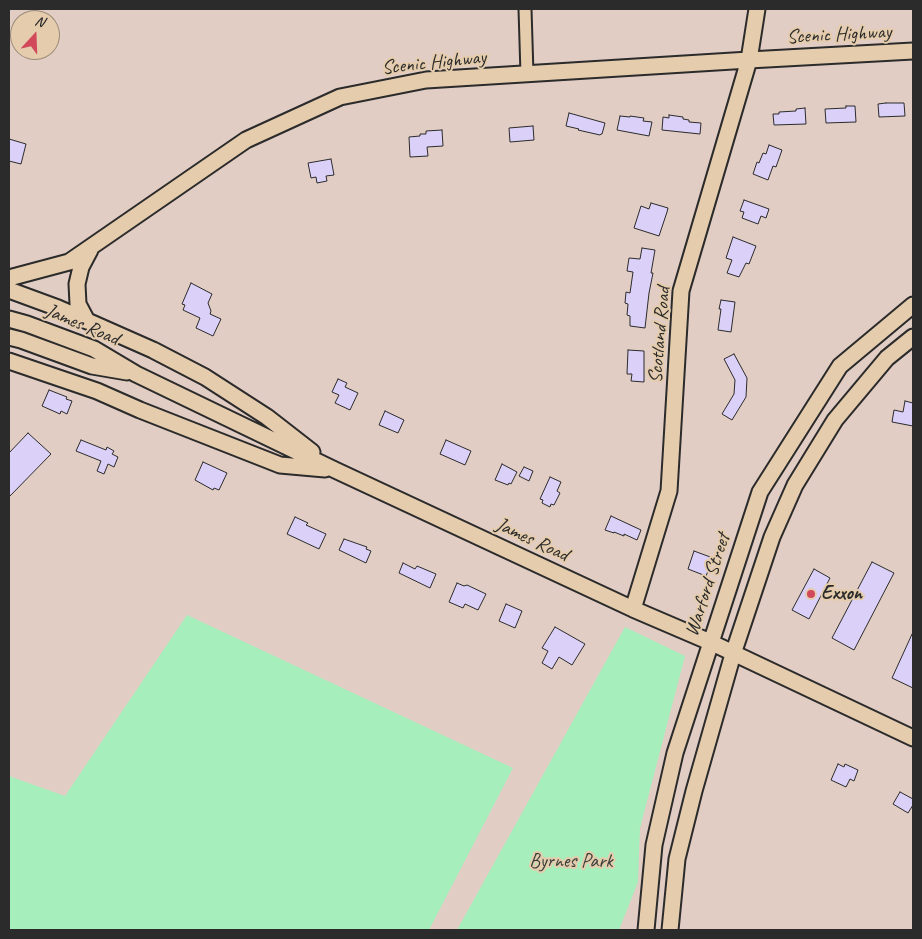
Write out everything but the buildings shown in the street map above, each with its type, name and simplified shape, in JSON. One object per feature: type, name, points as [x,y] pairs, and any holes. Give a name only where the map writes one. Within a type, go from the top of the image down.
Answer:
[{"type":"main road","name":"Scotland Road","points":[[633,609],[669,491],[681,291],[749,60],[757,9]]},
{"type":"main road","name":"Scenic Highway","points":[[9,278],[69,262],[246,140],[340,97],[426,80],[913,51]]},
{"type":"main road","points":[[87,321],[78,304],[77,284],[81,267],[92,247]]},
{"type":"main road","points":[[9,290],[58,308],[153,350],[206,377],[267,416],[335,470]]},
{"type":"main road","name":"Warford Street","points":[[646,930],[654,845],[675,753],[760,492],[840,366],[913,305]]},
{"type":"main road","name":"James Road","points":[[9,319],[94,349],[136,374],[335,470],[633,609],[710,642],[913,738]]},
{"type":"main road","name":"James Road","points":[[9,337],[92,366],[136,374]]},
{"type":"main road","points":[[670,930],[677,859],[694,791],[733,654],[772,537],[795,485],[835,420],[886,358],[913,337]]},
{"type":"main road","points":[[9,361],[97,391],[280,465],[335,470]]},
{"type":"street","points":[[525,9],[527,74]]},
{"type":"green space","points":[[187,615],[513,768],[429,930],[9,930],[9,776],[65,796]]},
{"type":"green space","name":"Byrnes Park","points":[[625,627],[685,656],[640,828],[638,882],[619,930],[457,930]]},
{"type":"place","name":"Exxon","points":[[811,594]]}]
